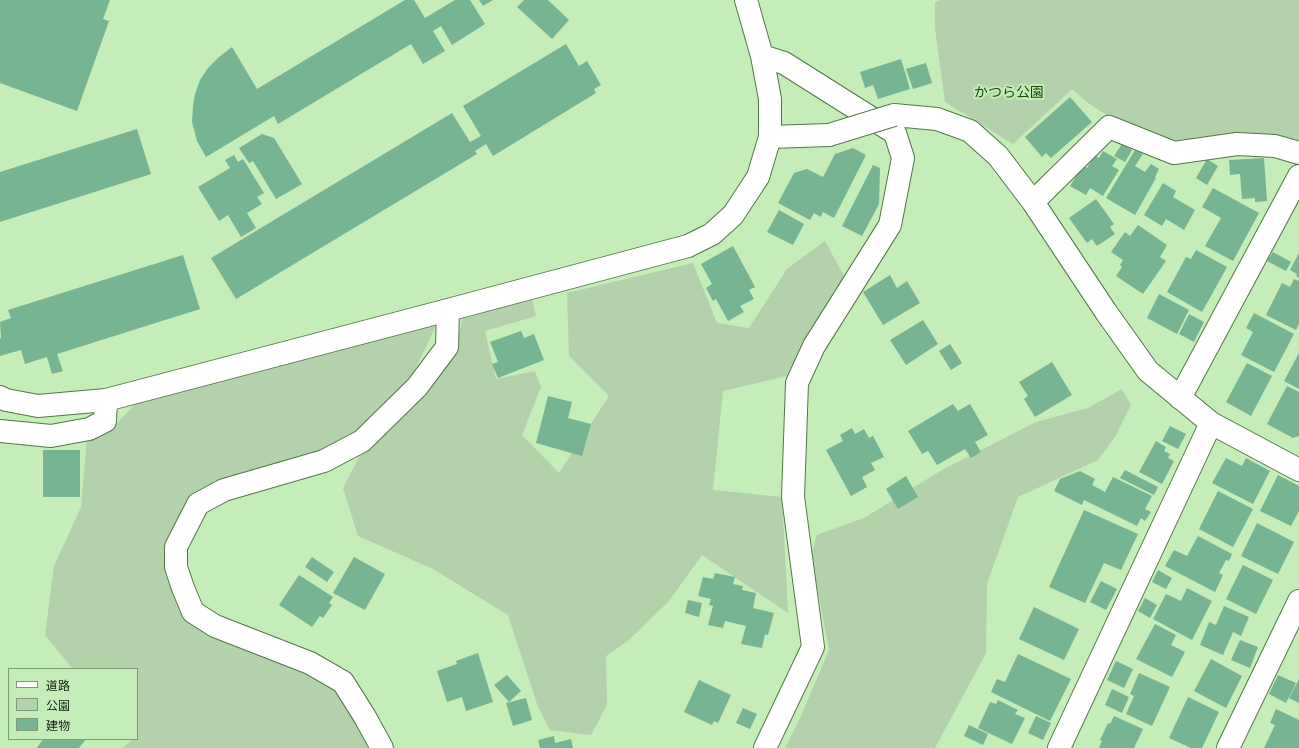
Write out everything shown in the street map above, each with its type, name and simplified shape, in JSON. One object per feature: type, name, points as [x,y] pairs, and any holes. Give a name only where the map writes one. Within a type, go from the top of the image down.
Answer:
[{"type":"street","points":[[0,397],[6,400],[38,406],[106,400],[688,246],[712,234],[733,215],[758,177],[770,137],[770,99],[762,56],[746,0]]},
{"type":"street","points":[[762,56],[784,63],[895,132],[903,158],[890,225],[814,346],[797,383],[793,497],[813,647],[765,748]]},
{"type":"street","points":[[770,137],[829,135],[894,115],[937,119],[970,131],[998,156],[1033,202],[1106,312],[1148,371],[1212,423],[1299,470]]},
{"type":"street","points":[[1033,202],[1109,127],[1174,153],[1237,144],[1275,146],[1299,153]]},
{"type":"street","points":[[1180,398],[1299,176]]},
{"type":"street","points":[[382,748],[343,682],[310,663],[214,626],[193,612],[176,568],[176,547],[198,504],[224,490],[324,461],[362,441],[417,387],[447,347],[448,310]]},
{"type":"street","points":[[0,431],[51,436],[89,429],[105,421],[106,400]]},
{"type":"street","points":[[1059,748],[1212,423]]},
{"type":"street","points":[[1228,748],[1299,601]]},
{"type":"green space","name":"かつら公園","points":[[940,0],[1299,0],[1299,142],[1176,143],[1108,116],[1088,103],[1072,89],[1013,144],[945,102],[935,28],[935,2]]},
{"type":"green space","points":[[825,241],[844,276],[787,376],[723,391],[713,490],[782,497],[788,613],[702,555],[669,601],[629,640],[606,656],[607,705],[591,735],[550,730],[538,707],[508,615],[433,569],[358,536],[343,488],[364,448],[456,351],[462,319],[532,299],[536,316],[485,331],[496,379],[535,371],[541,387],[522,435],[559,473],[609,396],[569,356],[567,293],[693,263],[717,323],[749,328],[787,269]]},
{"type":"green space","points":[[437,324],[409,382],[371,429],[327,452],[209,485],[175,522],[169,565],[184,616],[315,673],[337,691],[374,748],[122,748],[130,740],[138,740],[138,668],[72,668],[45,635],[54,566],[81,507],[87,439],[108,433],[135,404]]},
{"type":"green space","points":[[1122,389],[1131,405],[1115,437],[1098,460],[1018,497],[987,584],[986,653],[935,748],[785,748],[801,716],[829,650],[811,555],[817,535],[864,518],[942,470],[1036,422],[1088,408]]},
{"type":"building","points":[[0,0],[110,0],[103,19],[109,21],[77,111],[0,83]]},
{"type":"building","points":[[405,0],[414,0],[425,18],[455,0],[470,0],[485,24],[452,45],[441,26],[433,31],[445,51],[423,64],[411,44],[278,124],[274,116],[206,157],[197,141],[192,122],[193,106],[200,80],[208,68],[219,57],[232,47],[257,89]]},
{"type":"building","points":[[479,0],[493,0],[483,6]]},
{"type":"building","points":[[524,0],[548,0],[569,20],[552,39],[517,7]]},
{"type":"building","points":[[566,44],[579,66],[587,61],[601,85],[594,89],[596,93],[493,156],[486,144],[475,151],[477,154],[236,299],[211,258],[452,113],[470,142],[481,136],[463,106]]},
{"type":"building","points":[[901,59],[910,89],[878,99],[873,85],[865,88],[860,72]]},
{"type":"building","points":[[926,63],[932,83],[913,89],[906,69]]},
{"type":"building","points":[[1070,97],[1092,122],[1051,158],[1046,153],[1042,157],[1025,137]]},
{"type":"building","points":[[137,129],[151,174],[0,222],[0,172]]},
{"type":"building","points":[[262,134],[274,138],[302,184],[276,199],[253,161],[249,163],[239,148]]},
{"type":"building","points":[[1122,144],[1132,150],[1125,162],[1114,156]]},
{"type":"building","points":[[853,148],[866,155],[834,218],[823,212],[821,217],[814,213],[810,220],[778,203],[794,173],[807,169],[823,177],[835,154]]},
{"type":"building","points":[[1135,150],[1143,154],[1135,166],[1145,172],[1151,164],[1159,169],[1155,177],[1156,178],[1135,215],[1106,198]]},
{"type":"building","points":[[1103,151],[1117,159],[1112,166],[1119,170],[1103,196],[1090,188],[1086,195],[1070,186],[1083,165],[1087,168],[1094,155],[1099,158]]},
{"type":"building","points":[[234,155],[238,162],[243,159],[264,193],[257,197],[262,204],[247,213],[256,228],[241,237],[228,215],[219,221],[198,187],[230,168],[225,160]]},
{"type":"building","points":[[1264,158],[1267,201],[1255,202],[1255,198],[1242,199],[1240,174],[1230,175],[1229,160]]},
{"type":"building","points":[[1207,159],[1218,166],[1207,185],[1196,178]]},
{"type":"building","points":[[873,165],[880,168],[879,204],[862,236],[842,226]]},
{"type":"building","points":[[1163,183],[1176,191],[1173,197],[1195,210],[1184,230],[1166,219],[1162,226],[1144,215]]},
{"type":"building","points":[[1213,188],[1259,213],[1233,261],[1205,246],[1221,218],[1202,207]]},
{"type":"building","points":[[1096,199],[1114,224],[1110,227],[1115,234],[1097,246],[1092,239],[1087,243],[1069,218]]},
{"type":"building","points":[[779,210],[804,224],[793,245],[767,232]]},
{"type":"building","points":[[1138,225],[1167,245],[1160,257],[1166,261],[1143,294],[1116,276],[1122,267],[1120,265],[1123,260],[1111,252],[1125,232],[1130,236]]},
{"type":"building","points":[[733,246],[755,287],[749,290],[754,299],[740,306],[744,312],[728,321],[716,299],[713,301],[706,288],[712,284],[701,264]]},
{"type":"building","points":[[1196,250],[1227,267],[1202,312],[1167,292],[1186,257],[1191,259]]},
{"type":"building","points":[[1273,252],[1291,262],[1286,271],[1267,261]]},
{"type":"building","points":[[1299,253],[1299,278],[1296,276],[1297,274],[1290,270]]},
{"type":"building","points":[[183,255],[200,309],[57,354],[63,371],[52,374],[47,357],[25,364],[21,350],[0,356],[0,322],[11,318],[8,310]]},
{"type":"building","points":[[890,275],[897,288],[907,281],[920,303],[883,325],[863,292]]},
{"type":"building","points":[[1294,279],[1299,281],[1299,324],[1296,330],[1266,315],[1282,283],[1290,287]]},
{"type":"building","points":[[1159,294],[1189,310],[1177,334],[1147,318]]},
{"type":"building","points":[[1254,313],[1294,334],[1274,372],[1241,355],[1253,332],[1246,328]]},
{"type":"building","points":[[1189,314],[1204,322],[1194,342],[1179,334]]},
{"type":"building","points":[[923,320],[938,344],[906,365],[890,340]]},
{"type":"building","points":[[521,331],[524,338],[534,334],[544,360],[498,378],[492,364],[498,362],[490,342]]},
{"type":"building","points":[[950,344],[962,363],[951,370],[939,351]]},
{"type":"building","points":[[1299,353],[1299,389],[1284,381]]},
{"type":"building","points":[[1052,362],[1072,395],[1035,417],[1024,399],[1028,396],[1019,382]]},
{"type":"building","points":[[1247,363],[1272,376],[1251,416],[1226,402]]},
{"type":"building","points":[[1287,386],[1299,392],[1299,436],[1293,438],[1267,424]]},
{"type":"building","points":[[548,396],[572,402],[568,418],[591,424],[582,456],[536,443]]},
{"type":"building","points":[[953,404],[958,411],[970,404],[988,435],[975,442],[981,452],[971,458],[965,449],[937,465],[928,451],[922,454],[908,431]]},
{"type":"building","points":[[1170,426],[1186,434],[1178,449],[1162,441]]},
{"type":"building","points":[[852,428],[855,434],[864,429],[869,438],[873,436],[884,457],[871,463],[875,470],[862,477],[867,487],[851,496],[826,450],[843,441],[840,435]]},
{"type":"building","points":[[1156,441],[1166,447],[1164,451],[1170,454],[1168,458],[1174,461],[1162,484],[1139,472]]},
{"type":"building","points":[[43,450],[80,450],[80,497],[43,497]]},
{"type":"building","points":[[1226,458],[1242,466],[1246,458],[1270,471],[1253,504],[1212,483]]},
{"type":"building","points":[[1125,470],[1158,487],[1154,495],[1120,478]]},
{"type":"building","points":[[1080,471],[1095,479],[1092,485],[1105,492],[1113,477],[1152,496],[1145,509],[1151,512],[1145,521],[1141,518],[1137,526],[1084,500],[1082,505],[1054,491],[1060,479]]},
{"type":"building","points":[[1278,475],[1299,486],[1299,511],[1291,526],[1260,511]]},
{"type":"building","points":[[906,476],[918,497],[898,509],[886,489]]},
{"type":"building","points":[[1218,491],[1253,509],[1233,547],[1199,529]]},
{"type":"building","points":[[1084,510],[1138,534],[1121,570],[1104,563],[1085,603],[1049,587]]},
{"type":"building","points":[[1257,523],[1294,542],[1278,574],[1241,556]]},
{"type":"building","points":[[1198,536],[1232,554],[1229,561],[1226,560],[1219,573],[1223,575],[1215,592],[1165,566],[1174,550],[1187,556]]},
{"type":"building","points":[[312,557],[334,572],[327,582],[305,567]]},
{"type":"building","points":[[354,557],[385,574],[365,610],[333,593]]},
{"type":"building","points":[[1243,565],[1273,580],[1256,614],[1226,599]]},
{"type":"building","points":[[1158,570],[1172,578],[1166,589],[1152,582]]},
{"type":"building","points":[[715,573],[735,577],[733,584],[743,586],[742,590],[756,593],[753,608],[774,613],[768,635],[765,634],[762,648],[741,644],[746,626],[725,621],[723,628],[708,625],[713,606],[709,605],[711,599],[698,596],[703,577],[713,579]]},
{"type":"building","points":[[299,575],[333,597],[329,603],[332,605],[323,618],[320,616],[312,627],[279,605]]},
{"type":"building","points":[[1101,581],[1117,589],[1106,610],[1090,602]]},
{"type":"building","points":[[1187,588],[1212,601],[1192,640],[1153,619],[1166,594],[1181,601]]},
{"type":"building","points":[[1145,598],[1157,605],[1150,618],[1138,611]]},
{"type":"building","points":[[688,600],[702,603],[699,617],[685,613]]},
{"type":"building","points":[[1224,606],[1249,617],[1241,636],[1233,632],[1223,655],[1200,645],[1209,622],[1216,625]]},
{"type":"building","points":[[1034,607],[1079,629],[1064,660],[1019,639]]},
{"type":"building","points":[[1155,624],[1176,635],[1171,645],[1185,652],[1172,677],[1136,659]]},
{"type":"building","points":[[1240,640],[1258,647],[1250,668],[1231,660]]},
{"type":"building","points":[[478,653],[493,702],[466,711],[462,697],[447,702],[437,671],[457,664],[456,661]]},
{"type":"building","points":[[1018,654],[1071,679],[1050,721],[991,692],[997,679],[1005,682]]},
{"type":"building","points":[[1211,659],[1242,676],[1226,708],[1194,691]]},
{"type":"building","points":[[1116,661],[1133,669],[1124,688],[1107,680]]},
{"type":"building","points":[[1139,673],[1170,687],[1152,726],[1126,714],[1134,696],[1130,694]]},
{"type":"building","points":[[507,675],[521,691],[509,702],[494,685]]},
{"type":"building","points":[[1278,675],[1296,683],[1286,703],[1269,694]]},
{"type":"building","points":[[1299,679],[1299,703],[1289,698]]},
{"type":"building","points":[[699,680],[731,695],[718,723],[714,721],[712,725],[684,712]]},
{"type":"building","points":[[1112,689],[1129,697],[1122,713],[1105,705]]},
{"type":"building","points":[[1188,697],[1219,712],[1202,748],[1191,748],[1169,738]]},
{"type":"building","points":[[526,698],[532,720],[513,726],[506,703]]},
{"type":"building","points":[[998,700],[1018,710],[1015,714],[1025,718],[1012,744],[978,728],[990,702],[996,704]]},
{"type":"building","points":[[743,708],[757,714],[750,729],[736,723]]},
{"type":"building","points":[[1276,709],[1299,720],[1299,748],[1264,748],[1275,725],[1270,723]]},
{"type":"building","points":[[1036,716],[1051,723],[1043,740],[1028,733]]},
{"type":"building","points":[[1114,716],[1143,729],[1134,748],[1099,748],[1102,741],[1100,740],[1108,723],[1110,724]]},
{"type":"building","points":[[969,725],[988,734],[983,745],[964,736]]},
{"type":"building","points":[[554,736],[555,743],[571,739],[573,748],[540,748],[538,740]]},
{"type":"building","points":[[42,740],[85,740],[79,748],[37,748]]}]
